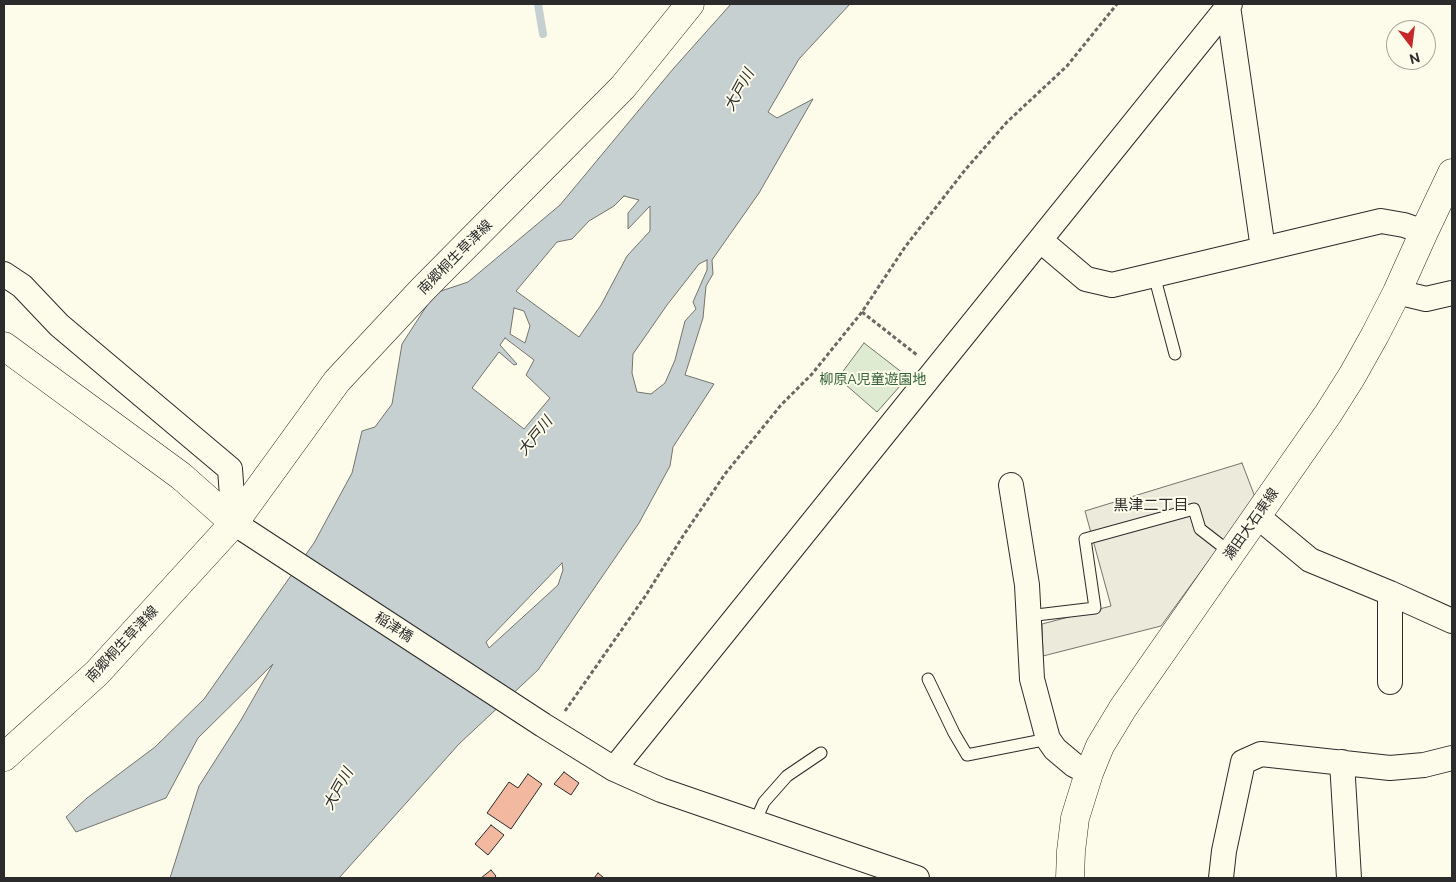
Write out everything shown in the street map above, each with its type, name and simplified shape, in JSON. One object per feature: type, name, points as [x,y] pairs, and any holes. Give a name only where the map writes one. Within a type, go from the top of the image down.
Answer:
[{"type":"main road","name":"南郷桐生草津線","points":[[4,757],[97,673],[239,526],[336,381],[423,289],[624,87],[690,4]]},
{"type":"main road","name":"瀬田大石東線","points":[[1070,878],[1075,818],[1089,773],[1100,746],[1123,708],[1328,414],[1352,376],[1397,292],[1452,173]]},
{"type":"main road","points":[[4,346],[181,476],[239,526]]},
{"type":"street","points":[[614,769],[1229,5]]},
{"type":"street","points":[[1229,5],[1263,248]]},
{"type":"street","points":[[1040,240],[1086,279],[1112,284],[1382,221],[1404,225],[1424,232]]},
{"type":"street","points":[[4,274],[22,286],[59,325],[230,469],[239,526]]},
{"type":"street","points":[[1397,292],[1426,299],[1452,293]]},
{"type":"street","points":[[1010,485],[1027,585],[1032,679],[1048,739],[1055,749],[1074,765],[1089,773]]},
{"type":"street","points":[[1257,516],[1310,560],[1390,593],[1452,622]]},
{"type":"street","name":"稲津橋","points":[[239,526],[614,769],[661,790],[917,878]]},
{"type":"street","points":[[1390,593],[1390,682]]},
{"type":"street","points":[[1221,878],[1224,851],[1243,762],[1261,754],[1390,768],[1424,765],[1452,758]]},
{"type":"street","points":[[1342,762],[1349,878]]},
{"type":"lane","points":[[1154,275],[1174,354]]},
{"type":"lane","points":[[1028,616],[1094,608],[1085,539],[1194,509],[1200,529],[1232,552]]},
{"type":"lane","points":[[928,679],[954,733],[967,755],[1048,739]]},
{"type":"lane","points":[[755,822],[764,802],[787,776],[821,753]]},
{"type":"path","points":[[548,728],[570,702],[646,595],[724,474],[781,405],[812,374],[862,312],[905,247],[965,170],[1007,122],[1066,66],[1117,4]]},
{"type":"path","points":[[862,312],[935,370]]},
{"type":"green space","name":"柳原A児童遊園地","points":[[864,343],[908,377],[877,412],[838,378]]},
{"type":"shaded area","points":[[1242,463],[1255,497],[1161,626],[1043,656],[1042,624],[1111,606],[1085,511]]},
{"type":"water","name":"大戸川","points":[[731,4],[850,4],[799,59],[768,112],[777,118],[813,99],[759,193],[712,260],[713,274],[706,286],[703,318],[685,375],[714,384],[673,447],[670,466],[639,523],[538,670],[459,744],[339,878],[170,878],[199,786],[241,720],[273,664],[198,738],[166,798],[76,832],[66,817],[87,798],[155,747],[204,699],[314,543],[352,473],[362,431],[375,427],[392,404],[402,344],[435,293],[468,282],[560,205],[673,69]],"holes":[[[624,196],[639,200],[628,213],[628,229],[650,206],[650,231],[627,256],[601,305],[579,337],[516,291],[557,242],[572,239],[589,221],[614,206]],[[707,260],[707,270],[693,302],[696,309],[685,321],[675,360],[665,383],[651,394],[637,392],[632,373],[633,354],[667,305],[699,264]],[[514,308],[524,311],[530,326],[525,343],[510,334]],[[505,338],[534,360],[526,375],[550,398],[524,429],[472,388],[499,352],[514,365],[517,364],[500,345]],[[562,563],[563,570],[558,585],[489,648],[486,642]]]},
{"type":"building","points":[[564,772],[579,783],[571,795],[554,784]]},
{"type":"building","points":[[528,774],[542,784],[511,829],[487,813],[509,782],[518,788]]},
{"type":"building","points":[[491,825],[504,835],[488,855],[475,844]]},
{"type":"building","points":[[491,870],[496,876],[494,878],[481,878]]},
{"type":"building","points":[[598,873],[604,878],[594,878]]},
{"type":"waterway","points":[[538,4],[543,34]]},
{"type":"district","name":"黒津二丁目","points":[[1151,505]]}]
